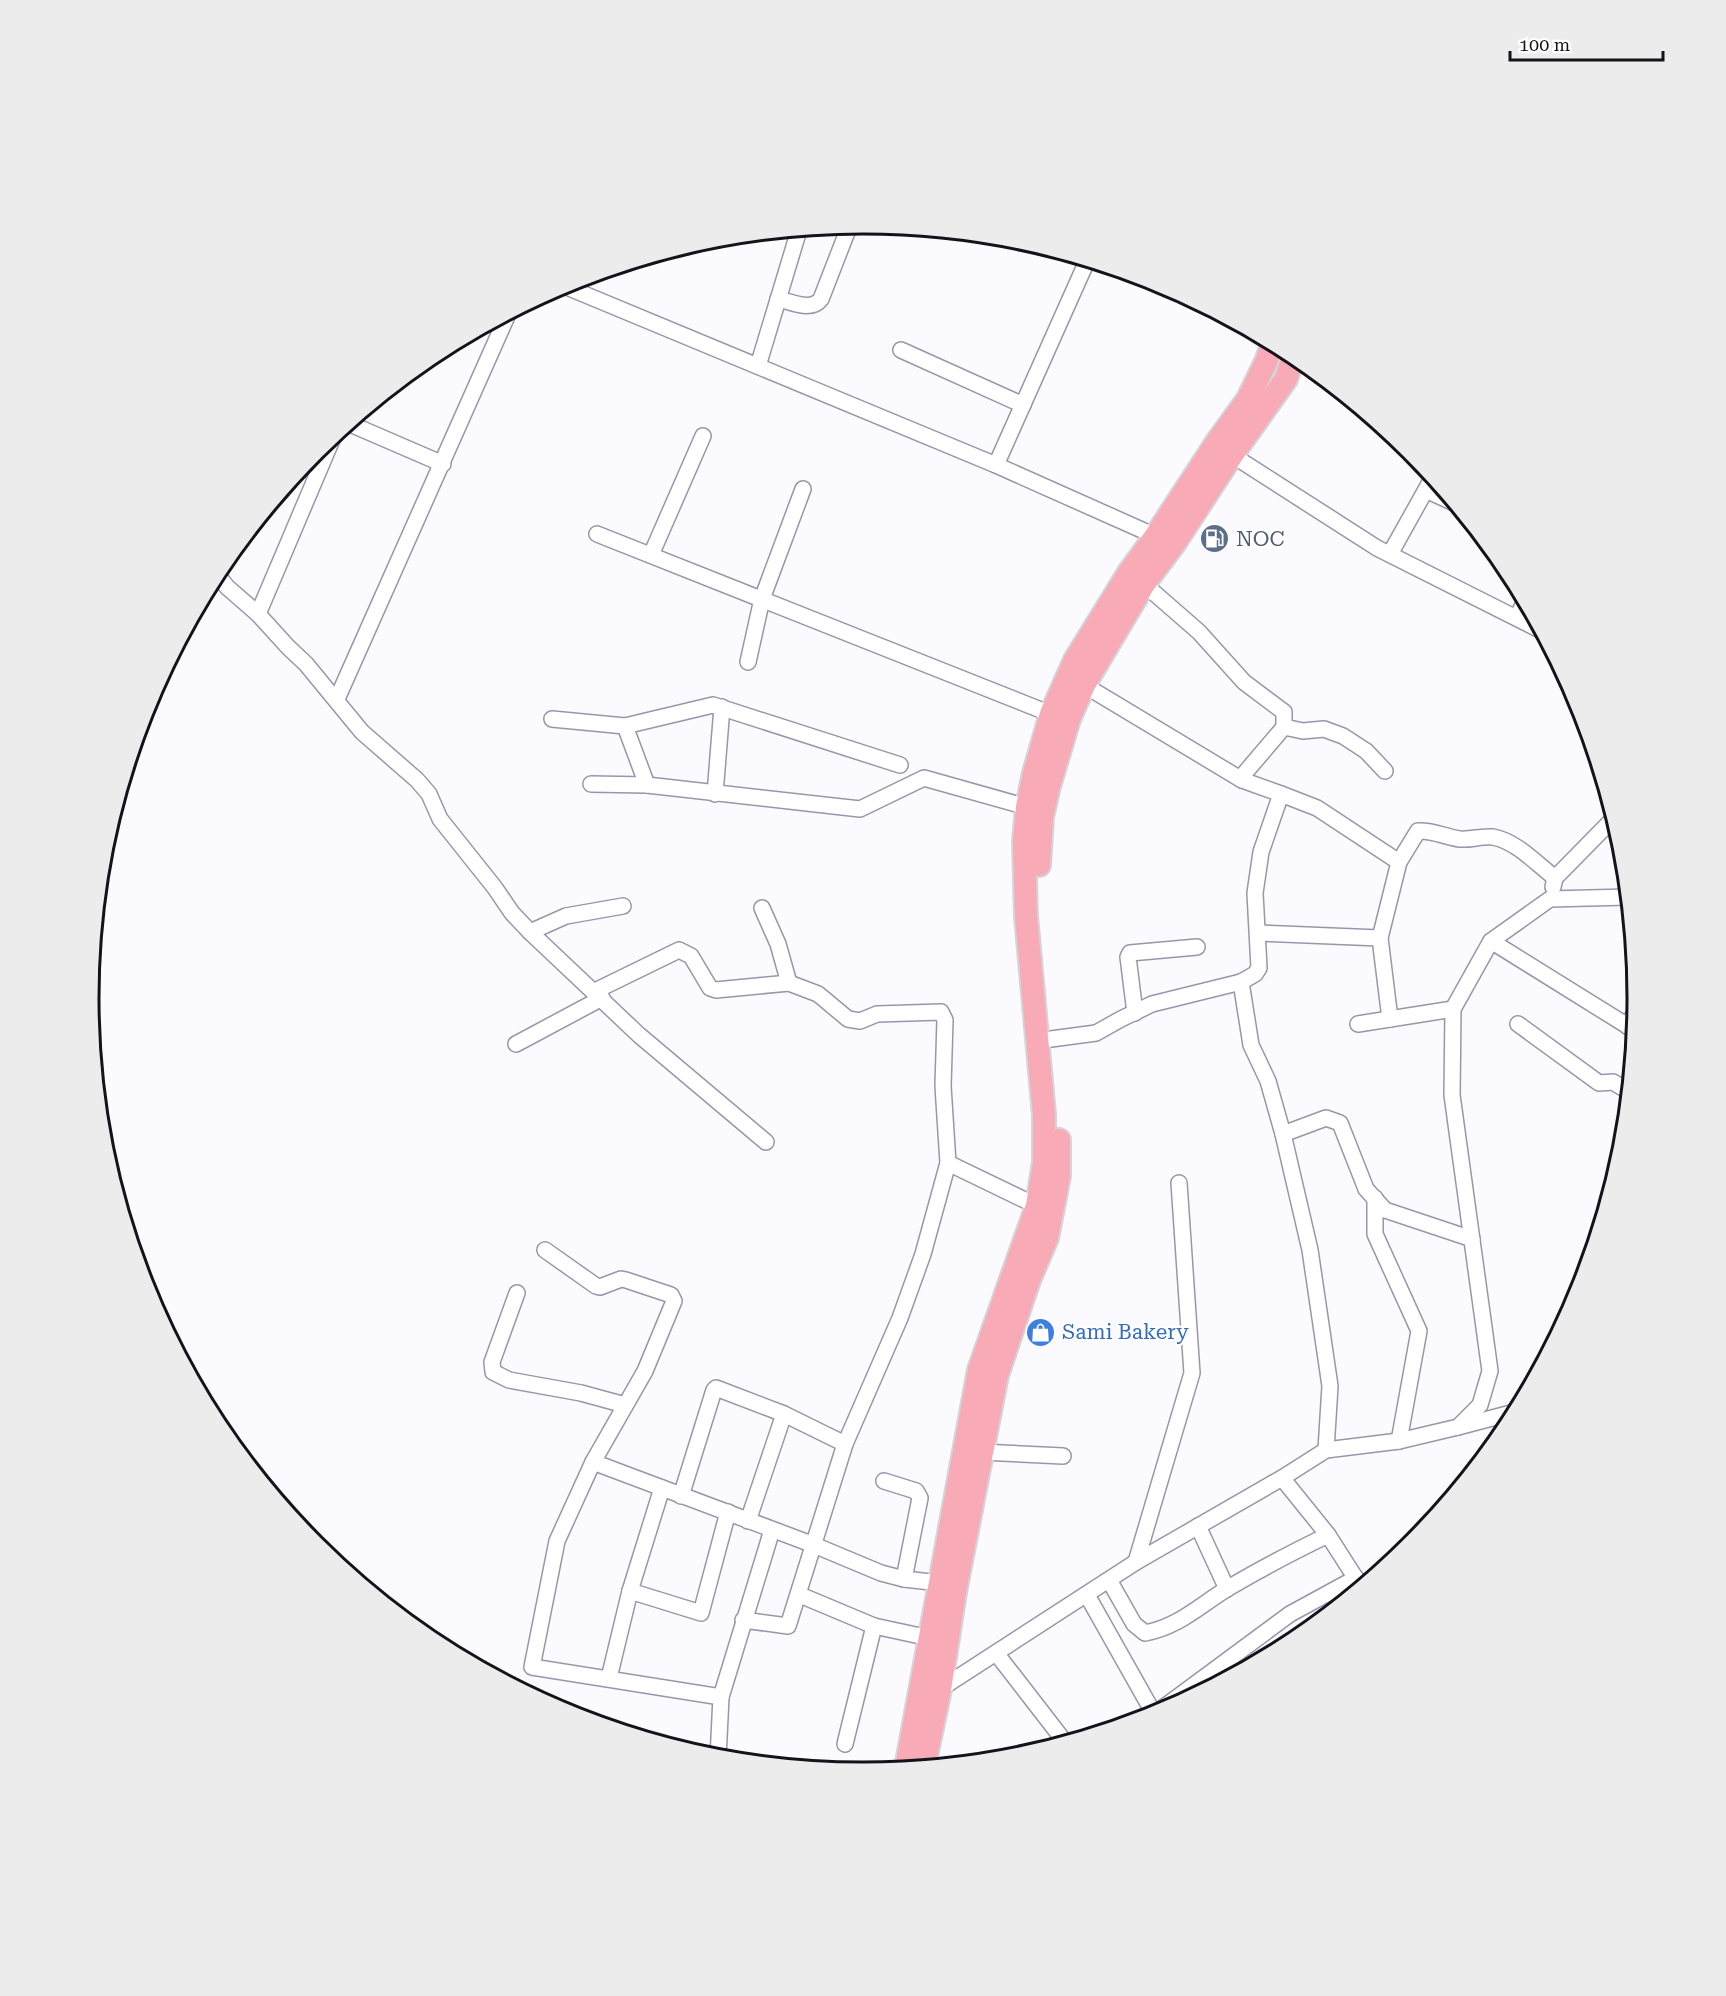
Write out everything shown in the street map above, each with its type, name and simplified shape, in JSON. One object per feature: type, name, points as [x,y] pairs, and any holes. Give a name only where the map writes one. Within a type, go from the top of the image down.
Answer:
[{"type":"highway","points":[[926,1759],[940,1689],[940,1583],[979,1370],[1037,1206],[1044,1162],[1044,1115],[1033,915],[1042,817],[1069,719],[1084,685],[1144,584],[1217,442],[1248,399],[1270,352]]},
{"type":"highway","points":[[908,1760],[939,1640],[997,1375],[1029,1280],[1047,1238],[1059,1176],[1059,1128],[1051,1040],[1024,842],[1027,807],[1034,773],[1051,714],[1075,660],[1099,619],[1130,571],[1165,540],[1232,455],[1286,379],[1291,365]]},
{"type":"street","points":[[778,299],[810,307],[817,304],[846,235]]},
{"type":"street","points":[[758,366],[797,238]]},
{"type":"street","points":[[996,465],[1084,267]]},
{"type":"street","points":[[575,290],[996,465],[1165,540]]},
{"type":"street","points":[[337,699],[504,324]]},
{"type":"street","points":[[901,350],[1023,405]]},
{"type":"street","points":[[356,427],[443,464]]},
{"type":"street","points":[[651,555],[703,436]]},
{"type":"street","points":[[1232,455],[1362,539],[1529,624]]},
{"type":"street","points":[[258,614],[325,456]]},
{"type":"street","points":[[1390,554],[1428,485]]},
{"type":"street","points":[[748,662],[762,599],[803,489]]},
{"type":"street","points":[[597,534],[1051,714]]},
{"type":"street","points":[[223,582],[306,664],[362,732],[417,780],[429,794],[440,819],[512,913],[530,932],[639,1035],[766,1142]]},
{"type":"street","points":[[1144,584],[1199,632],[1244,682],[1284,712],[1284,728],[1244,774],[1242,780]]},
{"type":"street","points":[[1517,617],[1521,609]]},
{"type":"street","points":[[1084,685],[1242,780],[1317,808],[1399,862]]},
{"type":"street","points":[[552,719],[625,726],[705,706],[722,707],[900,765]]},
{"type":"street","points":[[715,794],[722,707]]},
{"type":"street","points":[[625,726],[647,785]]},
{"type":"street","points":[[1284,728],[1303,731],[1324,729],[1343,736],[1366,751],[1385,771]]},
{"type":"street","points":[[591,784],[647,785],[860,809],[924,778],[1027,807]]},
{"type":"street","points":[[1051,1040],[1096,1033],[1121,1018],[1152,1004],[1241,982],[1255,974],[1259,968],[1255,893],[1261,852],[1281,794]]},
{"type":"street","points":[[1550,899],[1555,879],[1607,826]]},
{"type":"street","points":[[1390,1018],[1380,938],[1399,862],[1418,831],[1428,830],[1461,839],[1490,837],[1502,839],[1526,854],[1555,879]]},
{"type":"street","points":[[1458,1427],[1480,1406],[1490,1371],[1452,1095],[1453,1009],[1491,941],[1550,899],[1620,897]]},
{"type":"street","points":[[530,932],[566,916],[623,906]]},
{"type":"street","points":[[762,908],[778,944],[789,983]]},
{"type":"street","points":[[1258,933],[1380,938]]},
{"type":"street","points":[[1491,941],[1626,1025]]},
{"type":"street","points":[[1135,1013],[1128,957],[1130,953],[1197,946]]},
{"type":"street","points":[[516,1044],[679,950],[691,956],[710,988],[716,990],[789,983],[818,994],[848,1019],[860,1021],[877,1014],[941,1012],[945,1020],[943,1086],[948,1163],[919,1265],[900,1318],[845,1444],[800,1595],[788,1626],[743,1620]]},
{"type":"street","points":[[1241,982],[1251,1045],[1268,1081],[1310,1250],[1330,1386],[1326,1450]]},
{"type":"street","points":[[1358,1024],[1453,1009]]},
{"type":"street","points":[[1518,1024],[1599,1083],[1613,1082],[1621,1086]]},
{"type":"street","points":[[1283,1134],[1326,1119],[1340,1124],[1366,1189],[1385,1210],[1472,1239]]},
{"type":"street","points":[[948,1163],[1037,1206]]},
{"type":"street","points":[[1136,1562],[1192,1373],[1179,1183]]},
{"type":"street","points":[[1375,1198],[1376,1234],[1419,1331],[1399,1441]]},
{"type":"street","points":[[545,1250],[596,1286],[600,1287],[621,1279],[671,1295],[674,1301],[645,1371],[593,1462],[557,1541],[532,1667],[720,1697]]},
{"type":"street","points":[[517,1293],[492,1362],[493,1372],[509,1380],[581,1393],[625,1405]]},
{"type":"street","points":[[681,1496],[716,1388],[784,1414],[845,1444]]},
{"type":"street","points":[[748,1521],[784,1414]]},
{"type":"street","points":[[940,1689],[1136,1562],[1326,1450],[1399,1441],[1502,1415]]},
{"type":"street","points":[[981,1452],[1063,1456]]},
{"type":"street","points":[[593,1462],[814,1545],[881,1573],[904,1579],[940,1583]]},
{"type":"street","points":[[1282,1478],[1328,1535],[1357,1580]]},
{"type":"street","points":[[884,1480],[916,1491],[920,1498],[904,1579]]},
{"type":"street","points":[[609,1678],[630,1591],[662,1488]]},
{"type":"street","points":[[630,1591],[700,1613],[728,1512]]},
{"type":"street","points":[[1198,1526],[1227,1588]]},
{"type":"street","points":[[718,1748],[720,1697],[772,1530]]},
{"type":"street","points":[[1109,1580],[1134,1624],[1145,1633],[1161,1630],[1194,1612],[1227,1588],[1328,1535]]},
{"type":"street","points":[[1189,1689],[1290,1614],[1351,1586]]},
{"type":"street","points":[[800,1595],[874,1626],[939,1640]]},
{"type":"street","points":[[1087,1595],[1148,1706]]},
{"type":"street","points":[[844,1744],[874,1626]]},
{"type":"street","points":[[996,1653],[1060,1736]]},
{"type":"place","name":"NOC","points":[[1215,539]]},
{"type":"place","name":"Sami Bakery","points":[[1041,1332]]}]
